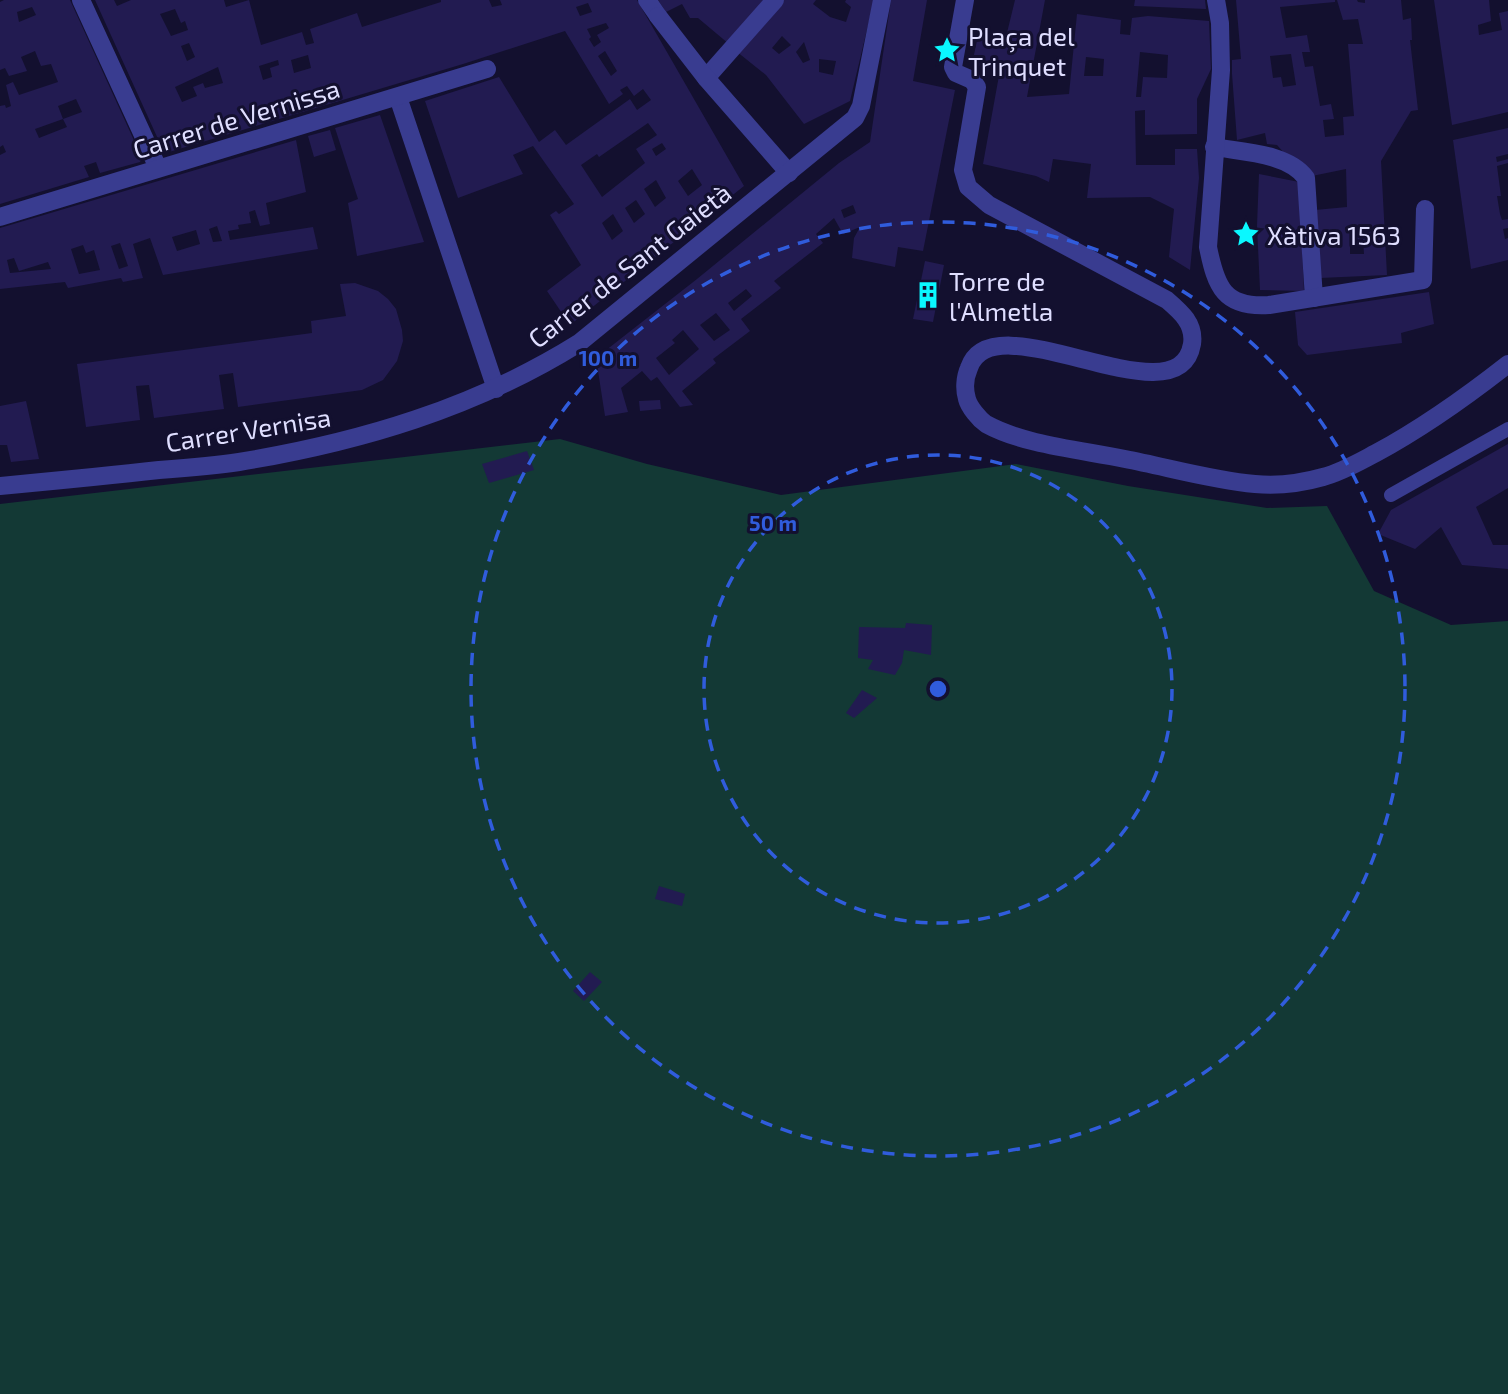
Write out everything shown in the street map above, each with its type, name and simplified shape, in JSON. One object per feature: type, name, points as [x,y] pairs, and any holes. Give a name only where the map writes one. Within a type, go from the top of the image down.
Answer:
[{"type":"street","points":[[81,0],[159,168]]},
{"type":"street","points":[[647,0],[706,78],[789,173]]},
{"type":"street","points":[[706,78],[775,0]]},
{"type":"street","name":"Carrer de Sant Gaietà","points":[[496,389],[542,366],[579,343],[850,123],[859,113],[881,0]]},
{"type":"street","points":[[965,0],[953,67],[956,73],[976,83],[963,170],[968,187],[989,205],[1167,300],[1184,315],[1192,329],[1192,344],[1187,356],[1179,365],[1167,371],[1126,369],[1024,346],[1000,345],[984,349],[971,360],[966,375],[967,400],[983,422],[1026,439],[1256,484],[1300,482],[1337,473],[1396,442],[1455,406],[1508,364]]},
{"type":"street","points":[[1216,0],[1220,23],[1221,70],[1208,247],[1213,271],[1225,293],[1237,303],[1250,306],[1423,280],[1425,209]]},
{"type":"street","name":"Carrer de Vernissa","points":[[0,217],[487,69]]},
{"type":"street","points":[[398,97],[496,389]]},
{"type":"street","points":[[1214,147],[1278,160],[1301,171],[1306,178],[1314,298]]},
{"type":"street","name":"Carrer Vernisa","points":[[0,486],[237,463],[309,449],[393,428],[496,389]]},
{"type":"lane","points":[[1391,495],[1508,429]]},
{"type":"green space","points":[[560,439],[647,464],[781,495],[1016,464],[1128,486],[1267,508],[1327,506],[1374,591],[1451,625],[1508,621],[1508,1394],[0,1394],[0,504]]},
{"type":"building","points":[[70,0],[142,158],[140,162],[100,173],[96,162],[84,166],[89,177],[0,204],[0,155],[6,152],[3,145],[0,147],[0,106],[11,106],[6,85],[13,82],[19,95],[58,82],[51,64],[41,66],[35,51],[21,57],[27,71],[9,76],[5,68],[0,70],[0,2]],"holes":[[[32,7],[36,15],[19,22],[17,12]],[[76,99],[82,112],[63,119],[58,106]],[[63,119],[67,127],[39,138],[35,129]]]},
{"type":"building","points":[[95,0],[114,0],[117,6],[131,0],[224,0],[226,7],[249,0],[261,45],[302,32],[306,45],[314,43],[310,29],[357,13],[362,27],[441,0],[489,0],[492,7],[502,5],[500,0],[637,0],[744,186],[570,325],[547,291],[581,265],[550,215],[556,211],[559,214],[574,204],[533,146],[513,155],[523,174],[458,198],[425,101],[499,77],[539,142],[555,130],[566,145],[630,99],[637,110],[651,100],[643,89],[634,96],[627,86],[620,90],[623,94],[609,104],[565,31],[169,152],[163,150]],"holes":[[[588,3],[592,12],[580,16],[576,7]],[[175,9],[181,23],[185,21],[188,30],[171,36],[160,14]],[[606,23],[609,28],[597,35],[601,42],[594,47],[589,39],[591,37],[587,29]],[[189,43],[195,57],[187,61],[181,46]],[[605,51],[617,71],[611,76],[598,56]],[[308,55],[311,68],[294,73],[291,60]],[[278,60],[279,65],[270,68],[272,77],[263,80],[259,66]],[[218,67],[223,83],[205,88],[203,83],[193,87],[197,96],[182,102],[175,87]],[[648,123],[657,135],[636,149],[645,163],[602,197],[581,165],[597,154],[599,157]],[[662,143],[666,149],[656,156],[652,149]],[[692,169],[702,185],[688,196],[678,181]],[[656,180],[666,198],[655,207],[644,189]],[[636,200],[645,214],[634,223],[625,208]],[[613,214],[623,231],[612,240],[602,223]]]},
{"type":"building","points":[[658,0],[770,0],[729,44],[698,18],[690,18],[682,4],[666,12]]},
{"type":"building","points":[[782,0],[816,0],[813,4],[830,17],[846,22],[851,7],[846,0],[874,0],[850,101],[804,124],[766,75],[736,51]],"holes":[[[782,36],[791,45],[779,54],[772,48]],[[804,42],[810,60],[803,63],[796,52]],[[819,59],[836,61],[833,75],[819,72]]]},
{"type":"building","points":[[891,0],[927,0],[913,81],[955,90],[923,251],[898,247],[895,267],[852,258],[854,238],[860,227],[843,234],[834,218],[816,234],[823,243],[774,281],[781,288],[741,319],[750,331],[713,359],[716,363],[682,391],[693,405],[680,407],[657,377],[651,381],[642,371],[621,388],[628,412],[605,416],[596,358],[839,163],[870,142]],"holes":[[[853,205],[856,213],[844,218],[841,210]],[[746,289],[752,296],[734,311],[728,303]],[[716,313],[730,330],[714,341],[700,325]],[[683,330],[699,349],[669,375],[656,358],[675,343],[672,340]]]},
{"type":"building","points":[[1015,0],[1045,0],[1027,97],[1069,94],[1077,14],[1121,20],[1120,34],[1130,35],[1132,18],[1148,16],[1209,21],[1211,69],[1197,99],[1197,134],[1145,135],[1145,110],[1135,111],[1136,165],[1175,165],[1175,149],[1197,149],[1199,178],[1190,270],[1169,257],[1174,209],[1150,197],[1087,198],[1091,164],[1053,159],[1049,182],[1036,176],[983,164],[1000,70],[972,64],[978,36],[1005,41]],"holes":[[[1140,52],[1168,55],[1167,78],[1143,77],[1141,97],[1136,97]],[[1086,57],[1104,59],[1103,76],[1084,76]]]},
{"type":"building","points":[[1135,0],[1205,0],[1206,9],[1134,6]]},
{"type":"building","points":[[1236,0],[1335,0],[1280,7],[1286,38],[1307,35],[1310,52],[1302,52],[1305,67],[1313,66],[1320,106],[1331,104],[1334,119],[1323,120],[1325,137],[1344,135],[1343,117],[1354,116],[1348,44],[1363,44],[1358,19],[1343,20],[1337,0],[1357,0],[1365,3],[1365,0],[1401,0],[1403,20],[1411,18],[1410,40],[1418,110],[1411,111],[1381,161],[1387,275],[1320,278],[1315,210],[1347,207],[1346,169],[1312,176],[1294,164],[1277,145],[1267,144],[1265,133],[1237,140],[1232,60],[1241,59]],"holes":[[[1291,54],[1296,85],[1283,87],[1281,77],[1273,78],[1270,56]],[[1363,239],[1364,254],[1350,254],[1350,240]]]},
{"type":"building","points":[[1434,0],[1489,0],[1491,21],[1478,25],[1479,35],[1502,30],[1499,13],[1508,11],[1508,112],[1452,125]]},
{"type":"building","points":[[380,115],[424,242],[357,256],[348,203],[358,199],[335,128]]},
{"type":"building","points":[[1508,128],[1508,154],[1496,157],[1497,162],[1508,159],[1508,163],[1497,166],[1501,196],[1497,196],[1502,220],[1508,219],[1508,228],[1503,229],[1505,239],[1508,238],[1508,260],[1471,269],[1453,140]]},
{"type":"building","points":[[330,130],[336,150],[314,157],[308,136]]},
{"type":"building","points":[[296,140],[306,192],[266,203],[270,224],[260,226],[255,210],[249,212],[251,223],[238,225],[239,229],[228,231],[230,240],[313,227],[318,249],[163,275],[150,238],[133,244],[143,278],[123,282],[121,278],[68,288],[65,282],[0,289],[0,228]],"holes":[[[217,226],[222,241],[213,242],[209,229]],[[196,230],[200,244],[177,251],[172,237]],[[120,243],[128,266],[119,269],[111,246]],[[83,245],[86,253],[94,250],[100,270],[79,274],[71,249]],[[14,258],[19,271],[48,262],[51,269],[10,273],[7,260]]]},
{"type":"building","points":[[1259,174],[1299,182],[1304,291],[1260,290],[1257,226]]},
{"type":"building","name":"Torre de l'Almetla","points":[[925,261],[944,265],[933,322],[913,319]]},
{"type":"building","points":[[355,283],[378,291],[396,309],[403,341],[397,361],[383,380],[362,390],[238,407],[233,373],[219,375],[224,409],[154,418],[149,385],[136,386],[140,420],[86,427],[77,364],[312,333],[311,321],[346,316],[340,284]]},
{"type":"building","points":[[1429,292],[1434,324],[1401,333],[1402,343],[1307,355],[1298,345],[1295,312]]},
{"type":"building","points":[[660,400],[661,409],[640,411],[639,401]]},
{"type":"building","points":[[26,401],[39,459],[11,462],[7,445],[0,445],[0,406]]},
{"type":"building","points":[[1508,444],[1508,488],[1476,507],[1493,545],[1508,545],[1508,569],[1462,565],[1441,527],[1415,549],[1378,534],[1391,510]]},
{"type":"building","points":[[527,451],[534,470],[489,483],[482,464]]},
{"type":"building","points":[[906,623],[932,625],[931,655],[904,650],[902,663],[895,675],[868,669],[873,660],[858,658],[859,627],[905,628]]},
{"type":"building","points":[[862,690],[877,698],[854,718],[846,713]]},
{"type":"building","points":[[659,886],[685,894],[682,906],[655,899]]},
{"type":"building","points":[[590,972],[602,982],[584,1001],[573,991]]},
{"type":"place","name":"Plaça del Trinquet","points":[[947,50]]},
{"type":"place","name":"Xàtiva 1563","points":[[1246,234]]},
{"type":"place","name":"Torre de l'Almetla","points":[[928,295]]}]
